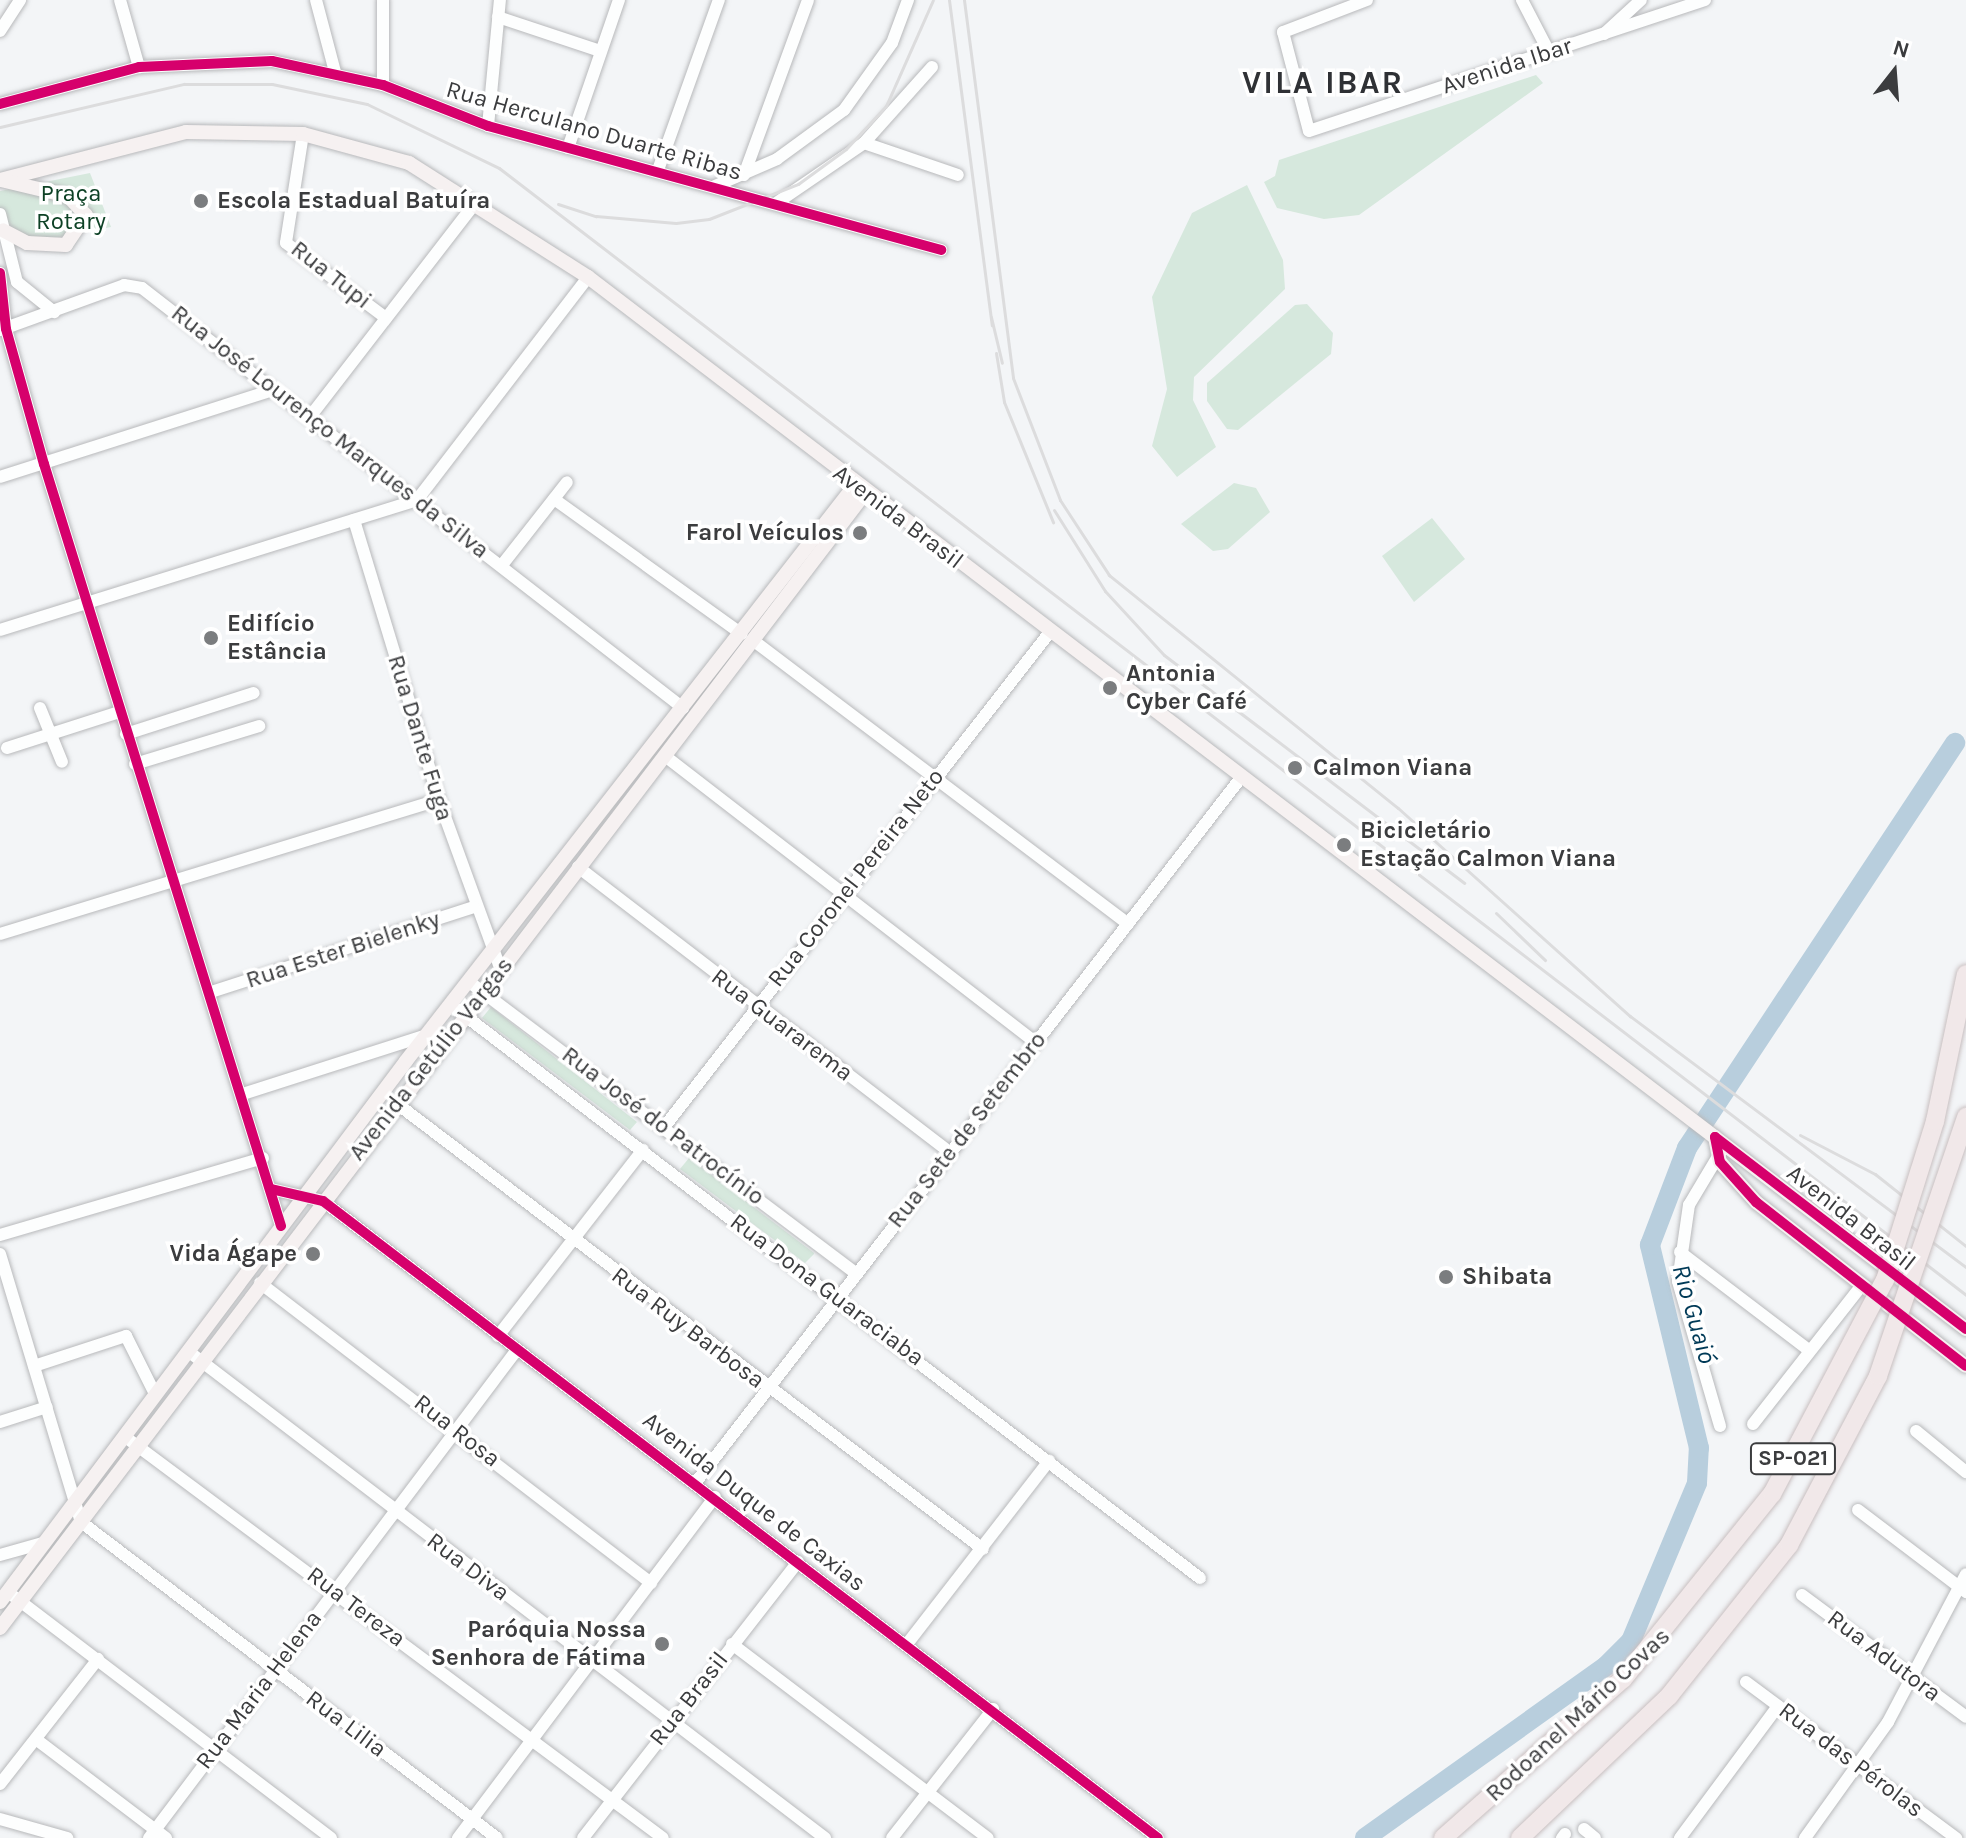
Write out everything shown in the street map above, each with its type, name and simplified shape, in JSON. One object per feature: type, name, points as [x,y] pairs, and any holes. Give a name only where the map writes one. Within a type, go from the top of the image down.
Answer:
[{"type":"highway","name":"Rodoanel Mário Covas","points":[[1443,1838],[1623,1679],[1772,1494],[1885,1280],[1935,1121],[1966,974]]},
{"type":"highway","name":"Rodoanel Mário Covas","points":[[1520,1838],[1669,1696],[1789,1545],[1878,1376],[1966,1117]]},
{"type":"main road","name":"Avenida Brasil","points":[[0,180],[152,137],[303,134],[375,148],[476,202],[588,277],[860,489],[1966,1329]]},
{"type":"main road","points":[[0,180],[68,196],[86,215],[66,245],[27,243],[3,230]]},
{"type":"main road","name":"Avenida Getúlio Vargas","points":[[0,1628],[396,1103],[665,756],[748,637],[860,489]]},
{"type":"main road","name":"Avenida Getúlio Vargas","points":[[4,1597],[468,981],[683,708],[748,637]]},
{"type":"main road","points":[[665,756],[685,721],[683,708]]},
{"type":"main road","points":[[1716,1137],[1717,1154]]},
{"type":"main road","name":"Avenida Brasil","points":[[1717,1154],[1756,1202],[1966,1366]]},
{"type":"street","points":[[0,31],[20,0]]},
{"type":"street","points":[[120,0],[139,67]]},
{"type":"street","points":[[316,0],[335,72]]},
{"type":"street","points":[[383,0],[383,85]]},
{"type":"street","points":[[488,126],[500,0]]},
{"type":"street","points":[[568,148],[619,0]]},
{"type":"street","points":[[658,170],[719,0]]},
{"type":"street","points":[[744,175],[808,0]]},
{"type":"street","points":[[715,186],[744,175],[813,137],[844,110],[892,43],[908,0]]},
{"type":"street","name":"Avenida Ibar","points":[[1367,0],[1283,32],[1309,131],[1705,0]]},
{"type":"street","points":[[1522,0],[1549,52]]},
{"type":"street","points":[[1604,34],[1619,12],[1641,0]]},
{"type":"street","points":[[498,17],[600,51]]},
{"type":"street","name":"Rua Herculano Duarte Ribas","points":[[0,104],[139,67],[234,60],[335,72],[383,85],[488,126],[658,170],[941,250]]},
{"type":"street","points":[[775,204],[864,143],[932,67]]},
{"type":"street","name":"Rua Tupi","points":[[303,134],[286,243],[386,318]]},
{"type":"street","points":[[864,143],[958,175]]},
{"type":"street","points":[[309,418],[476,202]]},
{"type":"street","points":[[0,214],[17,282],[54,312]]},
{"type":"street","points":[[1,277],[3,327]]},
{"type":"street","points":[[0,630],[417,500],[588,277]]},
{"type":"street","name":"Rua José Lourenço Marques da Silva","points":[[3,327],[54,312],[124,285],[142,288],[683,708]]},
{"type":"street","points":[[0,307],[3,327],[119,712],[211,992],[281,1226]]},
{"type":"street","points":[[0,477],[273,390]]},
{"type":"street","points":[[502,565],[567,482]]},
{"type":"street","points":[[554,499],[935,775],[1128,924]]},
{"type":"street","name":"Rua Dante Fuga","points":[[354,520],[439,800],[490,954],[501,970]]},
{"type":"street","name":"Rua Coronel Pereira Neto","points":[[665,1126],[843,893],[1050,632]]},
{"type":"street","points":[[126,734],[254,693]]},
{"type":"street","points":[[40,708],[62,762]]},
{"type":"street","points":[[7,748],[119,712]]},
{"type":"street","points":[[135,764],[259,726]]},
{"type":"street","points":[[665,756],[1035,1042]]},
{"type":"street","name":"Rua Sete de Setembro","points":[[696,1482],[1240,779]]},
{"type":"street","points":[[0,934],[439,800]]},
{"type":"street","name":"Rua Guararema","points":[[578,867],[950,1152]]},
{"type":"street","name":"Rua Ester Bielenky","points":[[211,992],[474,907]]},
{"type":"street","name":"Rua José do Patrocínio","points":[[468,981],[665,1126],[856,1273]]},
{"type":"street","name":"Rua Dona Guaraciaba","points":[[451,1005],[839,1297],[1200,1578]]},
{"type":"street","points":[[243,1094],[427,1035]]},
{"type":"street","name":"Rua Ruy Barbosa","points":[[396,1103],[574,1242],[983,1549]]},
{"type":"street","points":[[498,1336],[643,1150]]},
{"type":"street","points":[[1717,1154],[1697,1185],[1680,1252],[1680,1300],[1720,1426]]},
{"type":"street","points":[[0,1235],[263,1158]]},
{"type":"street","points":[[271,1189],[302,1199],[323,1201]]},
{"type":"street","name":"Avenida Duque de Caxias","points":[[323,1201],[516,1351],[696,1482],[1158,1838]]},
{"type":"street","points":[[1680,1252],[1810,1351]]},
{"type":"street","points":[[0,1254],[81,1522]]},
{"type":"street","name":"Rua Rosa","points":[[260,1283],[456,1429],[651,1583]]},
{"type":"street","points":[[1753,1424],[1862,1285]]},
{"type":"street","points":[[34,1366],[126,1336],[155,1394]]},
{"type":"street","name":"Rua Diva","points":[[188,1351],[825,1838]]},
{"type":"street","name":"Rua Maria Helena","points":[[152,1834],[273,1669],[396,1512],[516,1351]]},
{"type":"street","points":[[0,1422],[47,1407]]},
{"type":"street","points":[[1916,1431],[1966,1472]]},
{"type":"street","name":"Rua Tereza","points":[[124,1436],[335,1590],[663,1838]]},
{"type":"street","points":[[907,1644],[1049,1461]]},
{"type":"street","points":[[458,1838],[715,1497]]},
{"type":"street","points":[[1858,1510],[1962,1590]]},
{"type":"street","name":"Rua Lilia","points":[[81,1522],[497,1838]]},
{"type":"street","points":[[0,1555],[43,1543]]},
{"type":"street","name":"Rua Brasil","points":[[583,1838],[798,1562]]},
{"type":"street","points":[[1805,1838],[1860,1765],[1962,1590],[1966,1574]]},
{"type":"street","name":"Rua Adutora","points":[[1802,1595],[1966,1717]]},
{"type":"street","points":[[4,1597],[20,1602],[98,1659],[331,1838]]},
{"type":"street","points":[[732,1644],[988,1838]]},
{"type":"street","points":[[0,1784],[98,1659]]},
{"type":"street","name":"Rua das Pérolas","points":[[1746,1682],[1956,1838]]},
{"type":"street","points":[[1680,1838],[1778,1706]]},
{"type":"street","points":[[892,1838],[993,1709]]},
{"type":"street","points":[[37,1740],[152,1834],[166,1838]]},
{"type":"street","points":[[0,1819],[19,1831],[67,1838]]},
{"type":"street","points":[[1930,1838],[1940,1825]]},
{"type":"street","points":[[1584,1829],[1595,1838]]},
{"type":"green space","points":[[1536,75],[1543,83],[1359,215],[1324,219],[1277,208],[1264,182],[1275,176],[1279,160]]},
{"type":"green space","name":"Praça Rotary","points":[[90,173],[111,227],[12,246],[0,232],[0,191]]},
{"type":"green space","points":[[1247,185],[1283,260],[1285,289],[1194,377],[1193,400],[1216,447],[1177,477],[1152,446],[1167,389],[1152,297],[1192,213]]},
{"type":"green space","points":[[1307,304],[1333,333],[1331,354],[1238,430],[1227,429],[1207,401],[1207,383],[1295,305]]},
{"type":"green space","points":[[1234,483],[1256,488],[1270,512],[1228,549],[1213,551],[1181,524]]},
{"type":"green space","points":[[1432,518],[1465,559],[1414,602],[1382,556]]},
{"type":"green space","points":[[491,1007],[637,1122],[630,1130],[482,1018]]},
{"type":"green space","points":[[689,1158],[814,1254],[805,1263],[680,1169]]},
{"type":"waterway","name":"Rio Guaió","points":[[1365,1838],[1606,1666],[1631,1641],[1697,1483],[1699,1448],[1650,1245],[1687,1148],[1955,743]]},
{"type":"railway","points":[[558,204],[596,216],[676,223],[709,219],[798,184],[846,149],[886,106],[933,0]]},
{"type":"railway","points":[[949,0],[992,325]]},
{"type":"railway","points":[[964,0],[1013,378],[1060,500],[1109,575],[1398,808],[1630,1016],[1966,1267]]},
{"type":"railway","points":[[0,127],[184,84],[272,84],[367,104],[499,168],[1966,1295]]},
{"type":"railway","points":[[991,317],[1002,363]]},
{"type":"railway","points":[[996,353],[1004,402],[1053,522]]},
{"type":"railway","points":[[1054,510],[1105,591],[1164,655],[1464,883]]},
{"type":"railway","points":[[1496,913],[1545,960]]},
{"type":"railway","points":[[1800,1135],[1875,1174],[1966,1246]]},
{"type":"cycle path","points":[[0,104],[139,67],[272,61],[383,85],[488,126],[941,250]]},
{"type":"cycle path","points":[[0,273],[6,329],[44,464],[281,1226]]},
{"type":"cycle path","points":[[1966,1329],[1715,1137],[1720,1162],[1756,1202],[1966,1366]]},
{"type":"cycle path","points":[[271,1189],[323,1201],[1158,1838]]},
{"type":"place","name":"Escola Estadual Batuíra","points":[[201,201]]},
{"type":"place","name":"Farol Veículos","points":[[860,533]]},
{"type":"place","name":"Edifício Estância","points":[[211,638]]},
{"type":"place","name":"Antonia Cyber Café","points":[[1110,688]]},
{"type":"place","name":"Calmon Viana","points":[[1295,768]]},
{"type":"place","name":"Bicicletário Estação Calmon Viana","points":[[1344,845]]},
{"type":"place","name":"Vida Ágape","points":[[313,1254]]},
{"type":"place","name":"Shibata","points":[[1446,1277]]},
{"type":"place","name":"Paróquia Nossa Senhora de Fátima","points":[[662,1644]]},
{"type":"district","name":"VILA IBAR","points":[[1323,83]]}]
